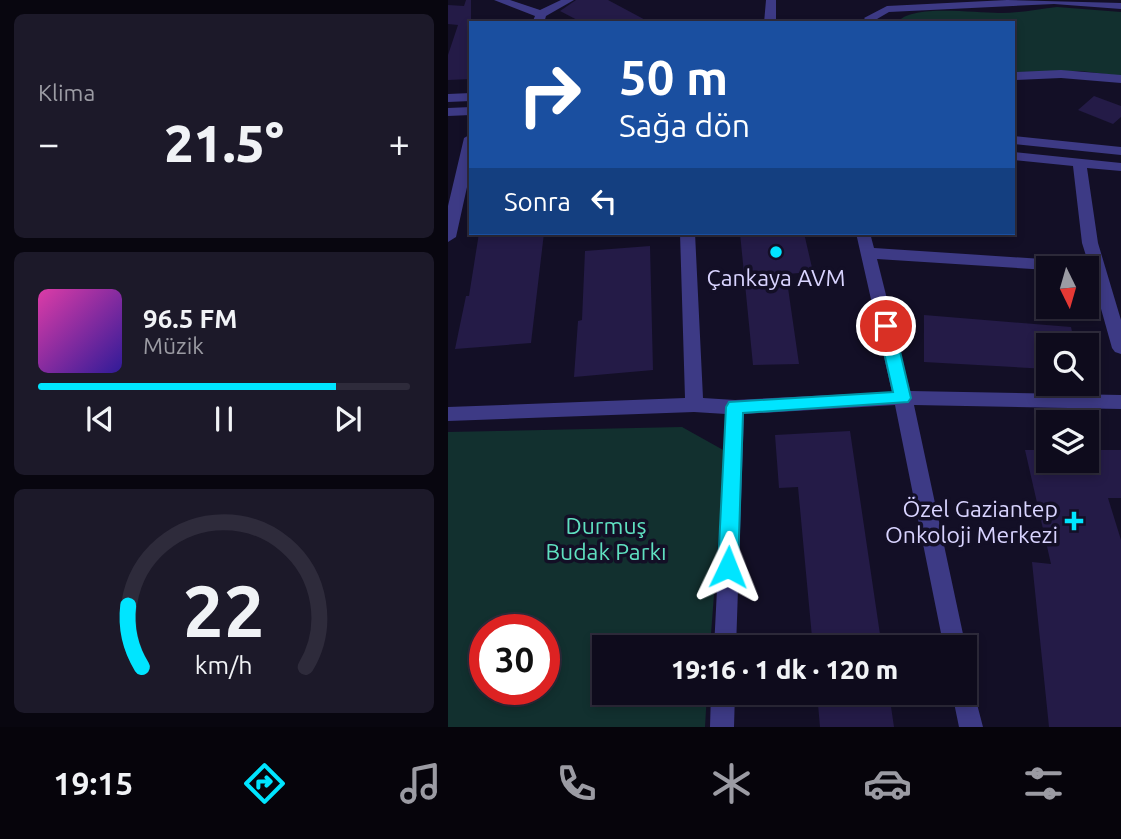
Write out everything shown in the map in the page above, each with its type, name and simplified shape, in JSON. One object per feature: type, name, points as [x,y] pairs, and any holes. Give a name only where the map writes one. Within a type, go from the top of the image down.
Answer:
[{"type":"street","points":[[499,0],[539,18],[569,0]]},
{"type":"street","points":[[771,0],[771,21]]},
{"type":"street","points":[[874,21],[870,18],[887,9],[1054,1],[1121,6]]},
{"type":"street","points":[[1015,76],[1060,75],[1121,79]]},
{"type":"street","points":[[448,98],[469,97]]},
{"type":"street","points":[[448,112],[469,111]]},
{"type":"street","points":[[1015,140],[1121,151]]},
{"type":"street","points":[[448,237],[469,147]]},
{"type":"street","points":[[1015,156],[1121,167]]},
{"type":"street","points":[[1079,162],[1094,256]]},
{"type":"street","points":[[687,235],[694,405]]},
{"type":"street","points":[[864,235],[903,398],[952,635]]},
{"type":"street","points":[[869,253],[1036,264]]},
{"type":"street","points":[[1099,271],[1121,348]]},
{"type":"street","points":[[448,414],[694,405],[735,407],[903,398],[1121,402]]},
{"type":"street","points":[[726,635],[735,407]]},
{"type":"street","points":[[722,727],[723,705]]},
{"type":"street","points":[[966,705],[971,727]]},
{"type":"green space","points":[[1057,7],[1121,12],[1121,76],[1081,71],[1015,72],[1015,21],[900,21],[916,13],[930,11],[1009,13]]},
{"type":"green space","name":"Durmuş Budak Parkı","points":[[682,427],[725,451],[711,635],[592,635],[592,705],[706,705],[705,727],[448,727],[448,432]]},
{"type":"building","points":[[466,0],[471,0],[469,79],[448,80],[448,55],[458,25],[448,24],[448,5],[464,6]]},
{"type":"building","points":[[576,0],[608,0],[647,21],[579,21],[560,11]]},
{"type":"building","points":[[1094,96],[1121,106],[1121,117],[1113,124],[1078,110]]},
{"type":"building","points":[[479,235],[544,235],[531,343],[455,349],[466,296],[469,296]]},
{"type":"building","points":[[740,235],[804,235],[813,272],[786,274],[799,364],[753,365]]},
{"type":"building","points":[[650,246],[653,370],[574,377],[578,321],[582,320],[585,251]]},
{"type":"building","points":[[924,315],[1071,327],[1072,333],[1036,333],[1036,368],[924,362]]},
{"type":"building","points":[[850,431],[880,635],[812,635],[798,487],[779,488],[775,435]]},
{"type":"building","points":[[1025,450],[1036,450],[1036,473],[1099,473],[1099,450],[1121,450],[1121,498],[1108,498],[1121,540],[1121,727],[1049,727],[1032,562],[1051,564]]},
{"type":"building","points":[[818,705],[891,705],[894,727],[820,727]]},
{"type":"place","name":"Çankaya AVM","points":[[776,252]]},
{"type":"place","name":"Özel Gaziantep Onkoloji Merkezi","points":[[1074,521]]},
{"type":"route","points":[[728,567],[735,407],[903,398],[886,326]]}]
